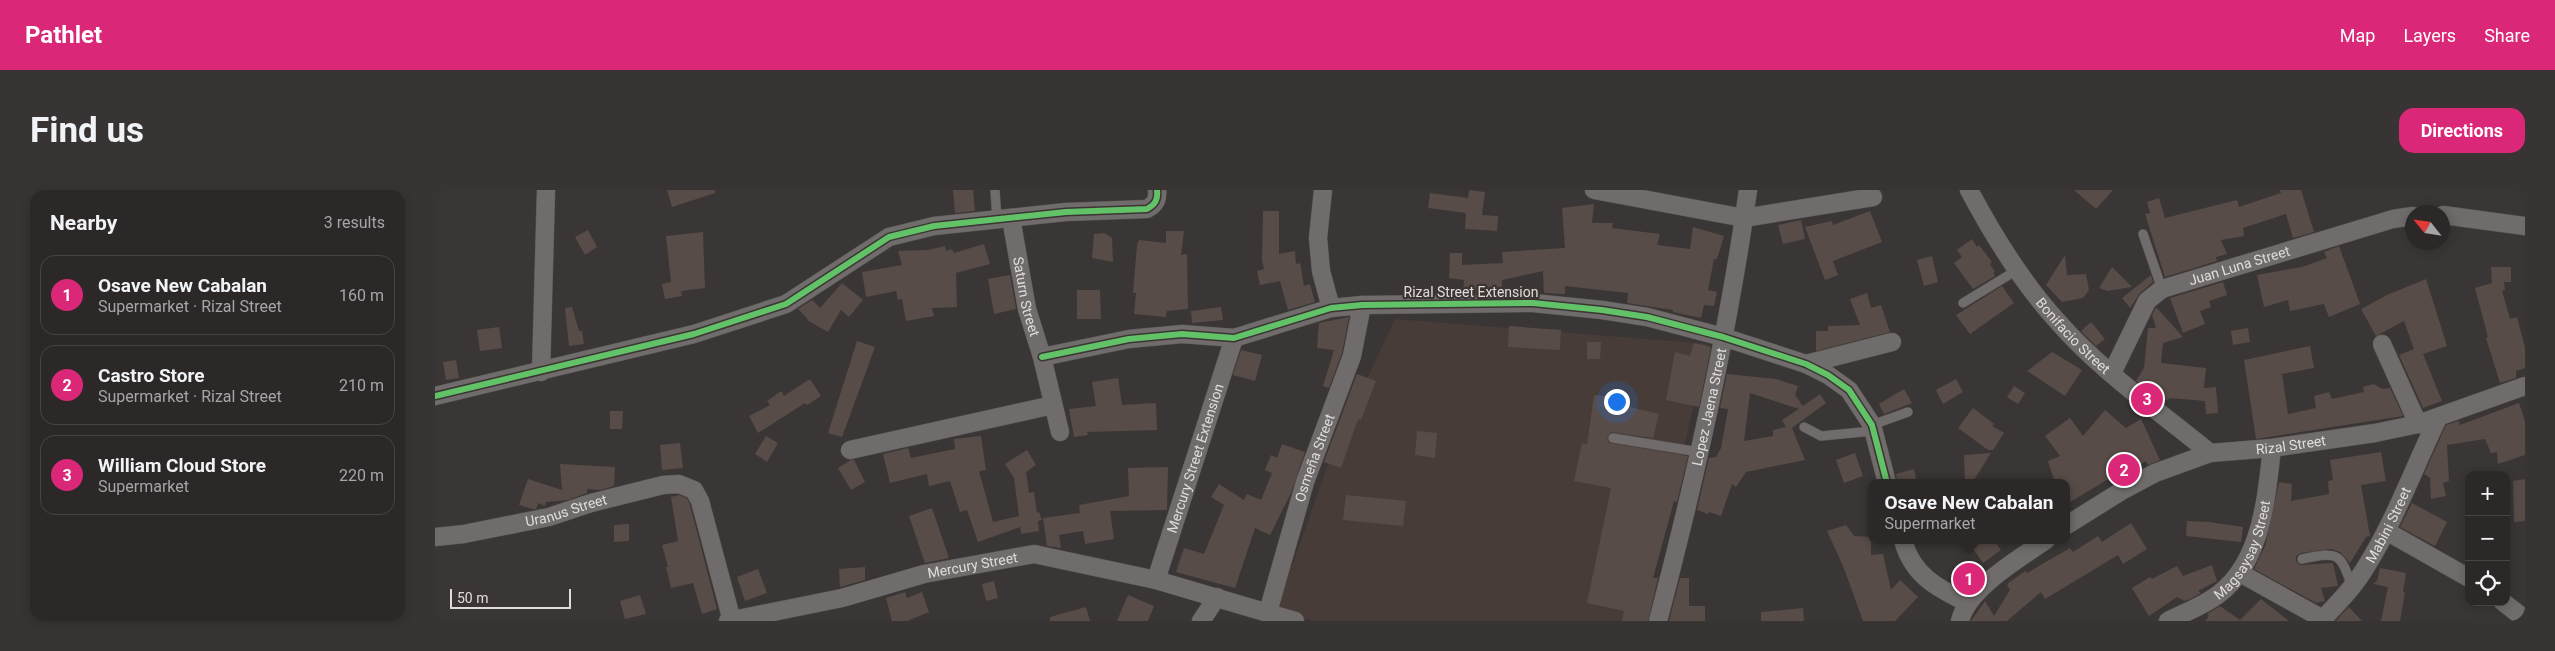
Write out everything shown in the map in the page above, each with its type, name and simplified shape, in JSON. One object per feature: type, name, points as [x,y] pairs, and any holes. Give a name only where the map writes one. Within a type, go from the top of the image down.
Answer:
[{"type":"street","points":[[541,372],[546,190]]},
{"type":"street","points":[[435,396],[694,334],[786,304],[889,237],[934,226],[1066,212],[1147,209],[1153,205],[1157,198],[1157,190]]},
{"type":"street","points":[[1323,190],[1318,238],[1321,271],[1331,308]]},
{"type":"street","points":[[1594,190],[1744,218],[1873,197]]},
{"type":"street","name":"Lopez Jaena Street","points":[[1658,621],[1699,452],[1723,337],[1748,190]]},
{"type":"street","name":"Bonifacio Street","points":[[1969,190],[2017,270],[2059,324],[2113,373],[2210,453]]},
{"type":"street","points":[[2450,216],[2525,226]]},
{"type":"street","name":"Juan Luna Street","points":[[2113,373],[2147,301],[2162,289],[2393,219],[2405,217]]},
{"type":"street","name":"Saturn Street","points":[[1004,219],[1027,309],[1042,357],[1060,432]]},
{"type":"street","name":"Rizal Street Extension","points":[[1042,357],[1129,339],[1182,334],[1234,338],[1331,308],[1362,305],[1533,303],[1647,317],[1723,337],[1805,364],[1828,375],[1849,390],[1872,428],[1886,479]]},
{"type":"street","name":"Osmeña Street","points":[[1268,612],[1305,482],[1352,356],[1362,305]]},
{"type":"street","name":"Mercury Street Extension","points":[[1156,580],[1234,338]]},
{"type":"street","points":[[1805,364],[1892,342]]},
{"type":"street","points":[[2382,344],[2418,424]]},
{"type":"street","name":"Rizal Street","points":[[2070,523],[2123,490],[2155,473],[2210,453],[2272,448],[2375,434],[2437,420],[2525,386]]},
{"type":"street","points":[[850,450],[1053,405]]},
{"type":"street","name":"Mabini Street","points":[[2322,620],[2352,587],[2386,530],[2437,420]]},
{"type":"street","name":"Magsaysay Street","points":[[2168,621],[2211,600],[2240,573],[2255,541],[2267,490],[2272,448]]},
{"type":"street","name":"Uranus Street","points":[[435,537],[463,534],[549,516],[591,503],[663,485],[679,484],[694,490],[700,501],[731,621]]},
{"type":"street","points":[[2386,530],[2465,576]]},
{"type":"street","points":[[1904,544],[1906,553],[1917,571],[1934,586],[1968,603]]},
{"type":"street","points":[[1960,621],[1968,603],[1993,578],[2040,544]]},
{"type":"street","name":"Mercury Street","points":[[731,621],[842,598],[924,574],[1034,554],[1156,580],[1295,621]]},
{"type":"street","points":[[2240,573],[2322,620]]},
{"type":"street","points":[[1201,621],[1217,597]]},
{"type":"street","points":[[2508,606],[2525,620]]},
{"type":"lane","points":[[995,190],[1004,219]]},
{"type":"lane","points":[[2143,234],[2162,289]]},
{"type":"lane","points":[[1963,302],[2017,270]]},
{"type":"lane","points":[[1804,427],[1821,436],[1872,428],[1908,412]]},
{"type":"lane","points":[[1613,438],[1699,452]]},
{"type":"lane","points":[[2302,559],[2329,554],[2337,556],[2344,562],[2352,587]]},
{"type":"shaded area","points":[[1395,319],[1708,344],[1643,621],[1312,621],[1277,609],[1331,456]]},
{"type":"building","points":[[667,190],[715,190],[715,193],[672,207]]},
{"type":"building","points":[[953,190],[973,190],[975,211],[955,213]]},
{"type":"building","points":[[1469,190],[1485,192],[1482,215],[1498,216],[1497,231],[1465,229],[1466,213],[1428,208],[1430,193],[1468,198]]},
{"type":"building","points":[[2074,190],[2113,190],[2096,209]]},
{"type":"building","points":[[2280,190],[2301,190],[2314,232],[2293,238],[2286,214],[2243,228],[2244,236],[2221,240],[2227,254],[2216,257],[2217,261],[2165,277],[2145,214],[2150,213],[2147,202],[2159,198],[2165,218],[2237,200],[2239,207],[2281,193]]},
{"type":"building","points":[[1594,204],[1592,223],[1613,223],[1612,228],[1660,234],[1657,245],[1690,249],[1693,227],[1724,236],[1717,259],[1714,259],[1708,290],[1717,292],[1714,306],[1704,305],[1701,318],[1673,312],[1673,310],[1627,303],[1628,293],[1565,286],[1565,294],[1544,293],[1543,271],[1502,280],[1502,291],[1463,292],[1464,280],[1449,278],[1450,253],[1462,253],[1462,265],[1503,263],[1502,252],[1565,248],[1562,208]]},
{"type":"building","points":[[1263,211],[1279,211],[1279,254],[1295,251],[1296,264],[1300,263],[1304,286],[1310,284],[1315,302],[1288,310],[1280,281],[1260,285],[1257,271],[1264,269],[1262,260]]},
{"type":"building","points":[[1870,211],[1882,242],[1833,261],[1838,275],[1825,280],[1805,227],[1832,221],[1833,225]]},
{"type":"building","points":[[1801,220],[1805,239],[1783,244],[1778,225]]},
{"type":"building","points":[[588,230],[597,247],[585,255],[575,237]]},
{"type":"building","points":[[1166,231],[1184,231],[1181,255],[1187,254],[1188,309],[1167,311],[1166,317],[1134,314],[1136,293],[1133,293],[1137,245],[1139,240],[1166,243]]},
{"type":"building","points":[[703,232],[705,288],[681,291],[682,296],[665,299],[662,284],[671,282],[666,236]]},
{"type":"building","points":[[1104,233],[1112,238],[1113,262],[1092,258],[1094,234]]},
{"type":"building","points":[[1972,239],[1992,262],[1990,264],[1995,272],[1993,273],[1995,276],[1973,289],[1954,263],[1962,257],[1957,250]]},
{"type":"building","points":[[984,244],[990,264],[956,273],[957,307],[932,308],[934,316],[906,321],[902,299],[898,300],[896,291],[866,297],[862,272],[902,265],[898,251],[928,250],[945,246],[946,251],[952,249],[954,253]]},
{"type":"building","points":[[2339,246],[2360,304],[2329,317],[2324,304],[2290,311],[2288,300],[2264,307],[2257,275],[2302,267],[2327,258],[2324,252]]},
{"type":"building","points":[[2065,255],[2067,275],[2086,274],[2089,290],[2083,298],[2062,302],[2046,285]]},
{"type":"building","points":[[1932,256],[1938,282],[1924,286],[1917,260]]},
{"type":"building","points":[[2112,267],[2132,287],[2108,291],[2099,288]]},
{"type":"building","points":[[2491,267],[2511,267],[2511,282],[2504,282],[2505,290],[2502,291],[2510,319],[2517,317],[2525,348],[2525,368],[2516,371],[2516,378],[2500,383],[2486,338],[2488,337],[2475,288],[2492,283]]},
{"type":"building","points":[[1010,275],[1016,309],[994,314],[988,279]]},
{"type":"building","points":[[2151,275],[2153,282],[2140,293],[2130,308],[2122,298]]},
{"type":"building","points":[[2426,279],[2447,346],[2423,354],[2442,401],[2423,408],[2399,355],[2414,349],[2404,321],[2376,336],[2361,309],[2387,295]]},
{"type":"building","points":[[2223,282],[2227,295],[2209,301],[2211,307],[2200,311],[2205,324],[2183,333],[2170,298]]},
{"type":"building","points":[[842,283],[863,300],[849,317],[841,310],[828,332],[807,320],[798,309],[812,300],[820,308]]},
{"type":"building","points":[[2002,286],[2014,303],[1970,334],[1956,315]]},
{"type":"building","points":[[1077,290],[1100,290],[1101,319],[1077,319]]},
{"type":"building","points":[[1867,293],[1871,308],[1881,305],[1890,332],[1816,351],[1816,331],[1828,331],[1828,326],[1860,325],[1850,299]]},
{"type":"building","points":[[572,307],[579,331],[582,331],[584,344],[569,346],[565,308]]},
{"type":"building","points":[[1221,307],[1223,320],[1192,323],[1191,311]]},
{"type":"building","points":[[2156,307],[2183,337],[2163,343],[2161,363],[2206,368],[2204,388],[2216,387],[2218,413],[2206,414],[2205,401],[2169,398],[2168,401],[2136,381],[2144,368],[2148,328],[2156,328],[2152,315]]},
{"type":"building","points":[[1349,317],[1342,353],[1329,388],[1323,386],[1334,350],[1317,348],[1319,323]]},
{"type":"building","points":[[2091,322],[2105,339],[2096,346],[2081,331]]},
{"type":"building","points":[[1509,326],[1561,330],[1560,350],[1508,347]]},
{"type":"building","points":[[499,327],[502,348],[480,351],[477,330]]},
{"type":"building","points":[[2248,328],[2250,342],[2233,345],[2231,331]]},
{"type":"building","points":[[857,341],[875,347],[842,437],[828,433]]},
{"type":"building","points":[[1587,342],[1601,342],[1600,359],[1587,359]]},
{"type":"building","points":[[1694,343],[1711,347],[1699,407],[1666,400],[1675,352],[1690,356]]},
{"type":"building","points":[[2310,346],[2314,368],[2282,374],[2288,414],[2316,408],[2314,396],[2329,392],[2332,399],[2364,392],[2363,387],[2374,384],[2382,389],[2390,388],[2403,416],[2256,439],[2244,360]]},
{"type":"building","points":[[1241,350],[1262,355],[1255,381],[1233,375]]},
{"type":"building","points":[[2052,352],[2082,370],[2065,396],[2027,371]]},
{"type":"building","points":[[456,360],[459,378],[446,380],[443,362]]},
{"type":"building","points":[[1357,374],[1376,381],[1361,420],[1358,419],[1341,468],[1324,462]]},
{"type":"building","points":[[1727,374],[1776,379],[1798,386],[1795,395],[1803,406],[1820,394],[1826,403],[1792,428],[1805,460],[1746,472],[1736,487],[1732,484],[1721,516],[1697,510],[1709,458],[1716,457],[1721,448],[1728,409],[1720,408]],"holes":[[[1750,393],[1799,409],[1782,420],[1786,427],[1773,430],[1773,436],[1744,441]]]},
{"type":"building","points":[[1118,378],[1122,405],[1156,403],[1157,430],[1087,432],[1088,435],[1074,437],[1069,409],[1096,406],[1092,382]]},
{"type":"building","points":[[810,379],[821,396],[807,405],[805,403],[758,433],[749,416],[770,405],[767,401],[781,391],[784,396]]},
{"type":"building","points":[[1956,379],[1963,392],[1943,404],[1936,390]]},
{"type":"building","points":[[2014,386],[2025,393],[2018,404],[2007,397]]},
{"type":"building","points":[[1904,389],[1912,403],[1884,414],[1879,404]]},
{"type":"building","points":[[1594,395],[1615,397],[1614,403],[1659,414],[1653,438],[1611,432],[1607,437],[1609,443],[1688,456],[1677,502],[1674,501],[1653,578],[1658,578],[1648,621],[1622,621],[1624,611],[1587,603],[1611,488],[1574,481],[1582,443],[1587,445]]},
{"type":"building","points":[[2519,403],[2525,421],[2525,455],[2498,464],[2497,452],[2491,453],[2485,439],[2447,445],[2449,481],[2443,483],[2446,496],[2431,499],[2430,478],[2424,474],[2446,425],[2459,421],[2460,425]]},
{"type":"building","points":[[1973,408],[1994,424],[1992,426],[2004,433],[1993,450],[1988,450],[1958,428]]},
{"type":"building","points":[[2105,410],[2126,428],[2141,419],[2160,460],[2148,465],[2146,461],[2117,479],[2115,475],[2070,502],[2070,479],[2054,479],[2048,461],[2060,456],[2045,436],[2070,418],[2083,436]]},
{"type":"building","points":[[610,411],[623,411],[622,429],[610,429]]},
{"type":"building","points":[[1417,431],[1437,433],[1435,458],[1415,455]]},
{"type":"building","points":[[766,436],[778,443],[767,462],[755,454]]},
{"type":"building","points":[[981,436],[986,470],[979,471],[993,522],[1019,516],[1014,478],[1005,464],[1027,450],[1036,465],[1026,472],[1029,493],[1034,492],[1037,513],[1039,512],[1042,520],[1038,521],[1039,531],[1021,534],[1020,527],[978,542],[967,510],[960,512],[950,481],[929,486],[927,474],[890,483],[883,454],[908,448],[911,458],[955,449],[954,439]]},
{"type":"building","points":[[680,443],[683,468],[662,470],[660,445]]},
{"type":"building","points":[[1282,444],[1305,452],[1291,493],[1270,535],[1255,528],[1235,588],[1176,572],[1184,548],[1204,554],[1224,505],[1211,497],[1219,484],[1244,500],[1247,494],[1261,500],[1272,473],[1265,470],[1271,455],[1277,458]]},
{"type":"building","points":[[2381,452],[2386,481],[2361,485],[2370,536],[2366,537],[2350,563],[2340,552],[2331,549],[2301,553],[2296,556],[2296,561],[2300,565],[2333,563],[2338,586],[2321,588],[2325,601],[2316,603],[2254,569],[2265,546],[2279,482],[2292,484],[2291,501],[2329,494],[2328,481],[2333,480],[2330,460]]},
{"type":"building","points":[[1855,453],[1863,476],[1844,483],[1836,460]]},
{"type":"building","points":[[1991,453],[1975,479],[1965,479],[1964,455]]},
{"type":"building","points":[[854,460],[865,482],[851,490],[838,468]]},
{"type":"building","points":[[560,464],[615,467],[614,486],[601,490],[587,489],[587,493],[568,500],[546,502],[545,506],[538,503],[536,509],[519,505],[528,479],[562,490]]},
{"type":"building","points":[[1168,467],[1167,510],[1110,511],[1114,539],[1085,544],[1083,531],[1059,535],[1061,548],[1047,546],[1043,518],[1080,513],[1079,505],[1129,496],[1128,468]]},
{"type":"building","points":[[1914,469],[1916,479],[1897,479],[1896,474]]},
{"type":"building","points":[[2525,479],[2525,521],[2514,522],[2513,481]]},
{"type":"building","points":[[679,495],[687,498],[690,505],[717,609],[702,614],[693,583],[671,588],[666,567],[668,567],[662,545],[678,541],[671,497]]},
{"type":"building","points":[[1346,495],[1406,501],[1403,526],[1343,520]]},
{"type":"building","points":[[2412,503],[2447,522],[2435,546],[2400,527]]},
{"type":"building","points":[[932,508],[949,558],[925,563],[909,516]]},
{"type":"building","points":[[2187,521],[2243,527],[2241,542],[2186,536]]},
{"type":"building","points":[[2131,523],[2147,549],[2123,564],[2118,555],[2045,599],[2041,592],[2007,621],[1971,621],[1985,601],[1994,616],[2010,590],[2007,584],[2025,571],[2027,573],[2070,548],[2073,552],[2098,536],[2102,542]]},
{"type":"building","points":[[629,524],[629,541],[614,542],[614,525]]},
{"type":"building","points":[[1846,525],[1854,536],[1868,537],[1868,544],[1871,544],[1871,555],[1883,554],[1891,590],[1900,580],[1918,597],[1895,621],[1863,621],[1843,566],[1827,531]]},
{"type":"building","points":[[1970,544],[1997,544],[2001,550],[1983,563]]},
{"type":"building","points":[[2212,565],[2217,581],[2198,591],[2201,593],[2185,601],[2177,597],[2149,616],[2132,588],[2150,577],[2152,579],[2177,566],[2183,576]]},
{"type":"building","points":[[865,567],[865,580],[840,587],[839,569]]},
{"type":"building","points":[[2380,568],[2406,573],[2400,621],[2381,621],[2388,587],[2373,584],[2377,581]]},
{"type":"building","points":[[758,569],[767,593],[745,601],[737,577]]},
{"type":"building","points":[[1680,578],[1689,578],[1689,606],[1705,606],[1705,621],[1669,621]]},
{"type":"building","points":[[994,581],[998,598],[986,601],[982,584]]},
{"type":"building","points":[[905,592],[907,598],[922,592],[929,612],[907,621],[892,621],[886,598]]},
{"type":"building","points":[[640,595],[646,614],[625,619],[620,601]]},
{"type":"building","points":[[1128,595],[1154,606],[1148,621],[1117,621]]},
{"type":"building","points":[[2261,599],[2289,621],[2205,621],[2209,616],[2207,614],[2220,606],[2240,620]]},
{"type":"building","points":[[1086,607],[1090,621],[1050,621],[1050,617]]},
{"type":"building","points":[[2349,607],[2362,621],[2336,621],[2341,615]]},
{"type":"building","points":[[1803,608],[1804,621],[1761,621],[1761,612]]},
{"type":"cycle path","points":[[435,396],[694,334],[786,304],[889,237],[934,226],[1066,212],[1147,209],[1156,201],[1157,190]]},
{"type":"cycle path","points":[[1042,357],[1129,339],[1182,334],[1234,338],[1331,308],[1362,305],[1533,303],[1602,310],[1647,317],[1723,337],[1806,364],[1828,375],[1849,390],[1872,425],[1886,479]]},
{"type":"place","name":"William Cloud Store","points":[[2147,399]]},
{"type":"place","name":"Castro Store","points":[[2124,470]]},
{"type":"place","name":"Osave New Cabalan","points":[[1969,579]]}]
